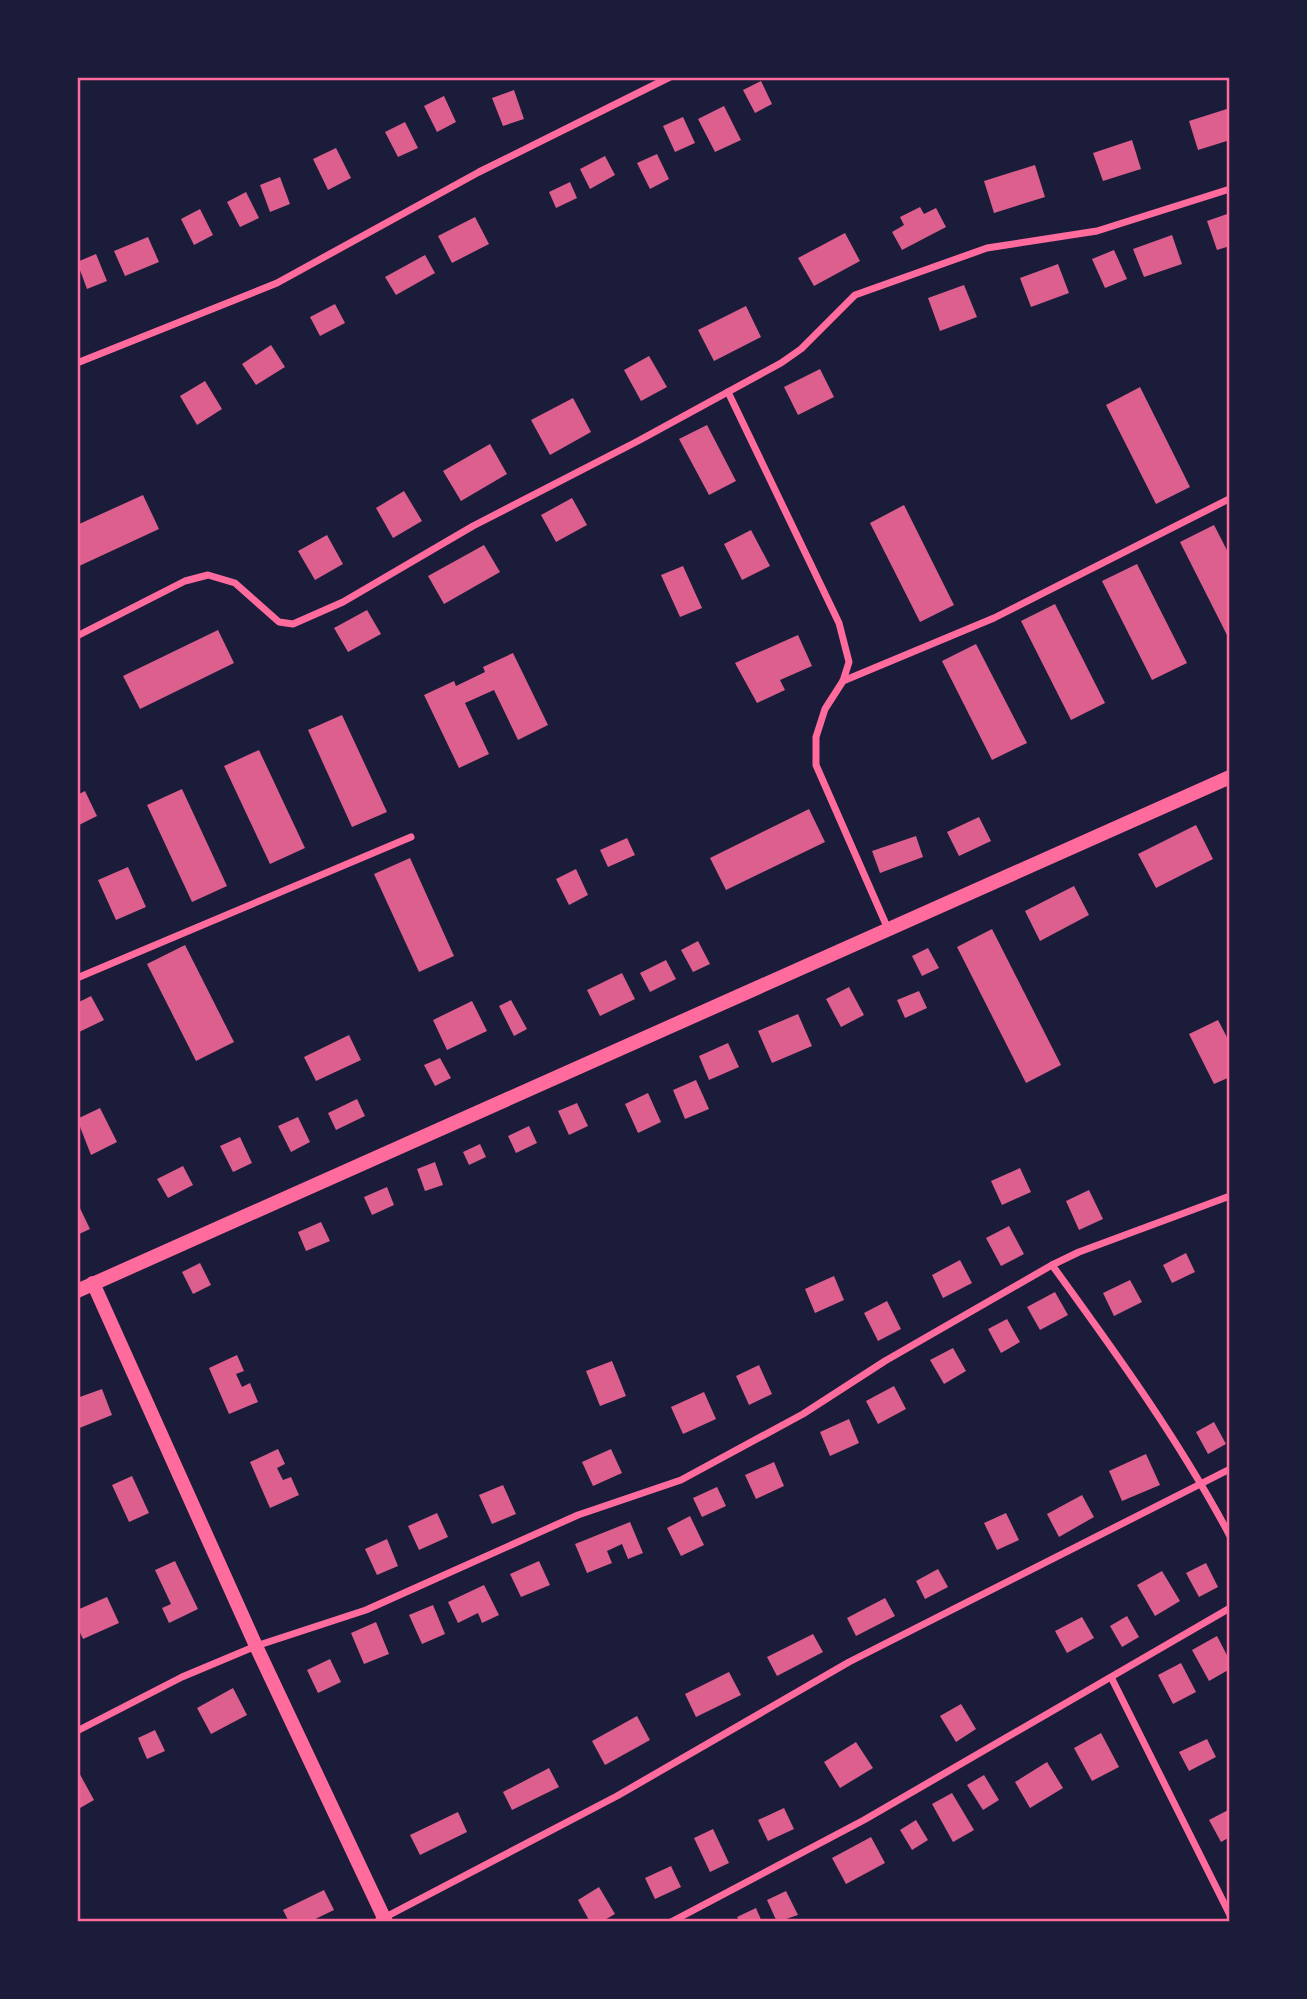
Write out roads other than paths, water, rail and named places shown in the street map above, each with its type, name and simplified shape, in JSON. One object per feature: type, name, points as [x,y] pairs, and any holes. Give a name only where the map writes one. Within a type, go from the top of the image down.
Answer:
[{"type":"main road","points":[[77,1291],[1230,777]]},
{"type":"main road","points":[[93,1283],[382,1921]]},
{"type":"street","points":[[77,363],[277,283],[480,172],[670,77]]},
{"type":"street","points":[[77,636],[185,581],[208,575],[235,583],[279,622],[293,624],[343,602],[473,526],[728,392],[801,349],[855,295],[987,248],[1097,231],[1230,189]]},
{"type":"street","points":[[728,392],[839,623],[849,662],[843,681],[825,709],[816,737],[816,765],[888,930]]},
{"type":"street","points":[[843,681],[994,618],[1229,499]]},
{"type":"street","points":[[77,978],[411,837]]},
{"type":"street","points":[[77,1731],[182,1677],[256,1646],[366,1610],[578,1515],[681,1480],[803,1414],[885,1361],[1052,1265],[1079,1252],[1230,1196]]},
{"type":"street","points":[[1052,1265],[1146,1394],[1202,1484],[1230,1536]]},
{"type":"street","points":[[382,1921],[617,1796],[849,1662],[1230,1469]]},
{"type":"street","points":[[671,1922],[864,1820],[1112,1679],[1230,1608]]},
{"type":"street","points":[[1112,1679],[1230,1915]]}]
